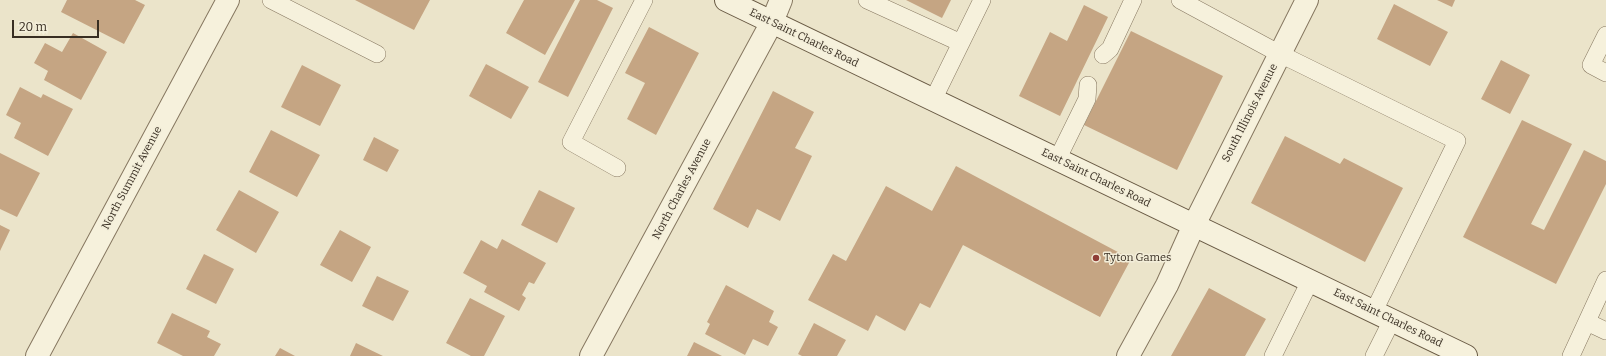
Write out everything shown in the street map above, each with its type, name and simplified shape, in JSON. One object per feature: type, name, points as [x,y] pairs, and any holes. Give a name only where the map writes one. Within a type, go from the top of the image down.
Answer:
[{"type":"street","name":"North Summit Avenue","points":[[37,356],[228,0]]},
{"type":"street","name":"East Saint Charles Road","points":[[726,0],[1466,356]]},
{"type":"street","name":"North Charles Avenue","points":[[592,356],[772,22],[780,0]]},
{"type":"street","name":"South Illinois Avenue","points":[[1128,356],[1167,285],[1194,225],[1307,0]]},
{"type":"lane","points":[[271,0],[376,54]]},
{"type":"lane","points":[[617,168],[571,142],[644,0]]},
{"type":"lane","points":[[868,0],[961,43]]},
{"type":"lane","points":[[934,100],[982,0]]},
{"type":"lane","points":[[1108,55],[1133,0]]},
{"type":"lane","points":[[1180,0],[1280,54],[1457,142],[1383,316],[1374,356]]},
{"type":"lane","points":[[1606,35],[1591,65],[1606,74]]},
{"type":"lane","points":[[1057,160],[1091,91]]},
{"type":"lane","points":[[1571,356],[1606,280]]},
{"type":"lane","points":[[1273,356],[1310,281]]},
{"type":"lane","points":[[1587,322],[1606,331]]},
{"type":"building","points":[[67,0],[135,0],[145,5],[124,44],[61,12]]},
{"type":"building","points":[[355,0],[430,0],[414,30]]},
{"type":"building","points":[[524,0],[575,0],[545,55],[506,33]]},
{"type":"building","points":[[580,0],[597,0],[613,8],[568,97],[538,82]]},
{"type":"building","points":[[906,0],[951,0],[942,18]]},
{"type":"building","points":[[1437,0],[1455,0],[1452,7]]},
{"type":"building","points":[[1394,4],[1448,32],[1430,66],[1377,39]]},
{"type":"building","points":[[1084,5],[1108,17],[1060,116],[1019,96],[1050,32],[1067,41]]},
{"type":"building","points":[[649,27],[699,53],[656,135],[627,119],[645,83],[625,73]]},
{"type":"building","points":[[1131,31],[1223,76],[1177,170],[1084,125]]},
{"type":"building","points":[[73,33],[107,52],[81,100],[44,80],[48,71],[34,63],[45,43],[62,52]]},
{"type":"building","points":[[1501,60],[1530,75],[1510,114],[1481,99]]},
{"type":"building","points":[[486,64],[529,87],[511,119],[469,96]]},
{"type":"building","points":[[302,65],[341,85],[320,126],[281,107]]},
{"type":"building","points":[[20,87],[41,98],[43,94],[73,109],[48,156],[14,138],[21,123],[6,115]]},
{"type":"building","points":[[773,91],[814,112],[795,148],[812,156],[780,221],[757,209],[748,228],[713,209]]},
{"type":"building","points":[[1522,120],[1572,144],[1531,224],[1544,230],[1584,150],[1606,161],[1606,184],[1556,284],[1463,237]]},
{"type":"building","points":[[271,130],[320,155],[297,197],[249,172]]},
{"type":"building","points":[[1285,136],[1340,164],[1344,158],[1403,188],[1365,262],[1251,203]]},
{"type":"building","points":[[374,137],[399,150],[387,172],[363,160]]},
{"type":"building","points":[[0,153],[40,173],[17,217],[0,209]]},
{"type":"building","points":[[956,166],[1131,259],[1100,317],[963,245],[930,308],[920,303],[905,331],[876,315],[868,331],[808,300],[833,254],[846,261],[886,186],[932,211]]},
{"type":"building","points":[[239,190],[279,212],[256,253],[216,230]]},
{"type":"building","points":[[539,190],[575,208],[557,243],[521,225]]},
{"type":"building","points":[[0,225],[10,230],[0,251]]},
{"type":"building","points":[[340,230],[371,247],[352,282],[320,265]]},
{"type":"building","points":[[502,239],[546,263],[534,284],[529,282],[522,295],[526,298],[519,311],[484,292],[487,286],[463,273],[481,240],[497,249]]},
{"type":"building","points":[[204,254],[234,269],[216,304],[186,289]]},
{"type":"building","points":[[377,276],[409,291],[393,321],[362,306]]},
{"type":"building","points":[[726,285],[774,311],[769,322],[778,327],[768,346],[753,339],[745,355],[705,334],[710,324],[707,322]]},
{"type":"building","points":[[1209,288],[1266,319],[1245,356],[1171,356]]},
{"type":"building","points":[[470,298],[505,316],[484,356],[471,356],[446,343]]},
{"type":"building","points":[[172,313],[210,331],[207,337],[221,344],[214,356],[183,356],[157,343]]},
{"type":"building","points":[[814,323],[846,340],[837,356],[802,356],[798,354]]},
{"type":"building","points":[[694,342],[722,356],[687,356]]},
{"type":"building","points":[[356,343],[383,356],[350,356]]},
{"type":"building","points":[[280,348],[295,356],[275,356]]},
{"type":"place","name":"Tyton Games","points":[[1096,258]]}]
